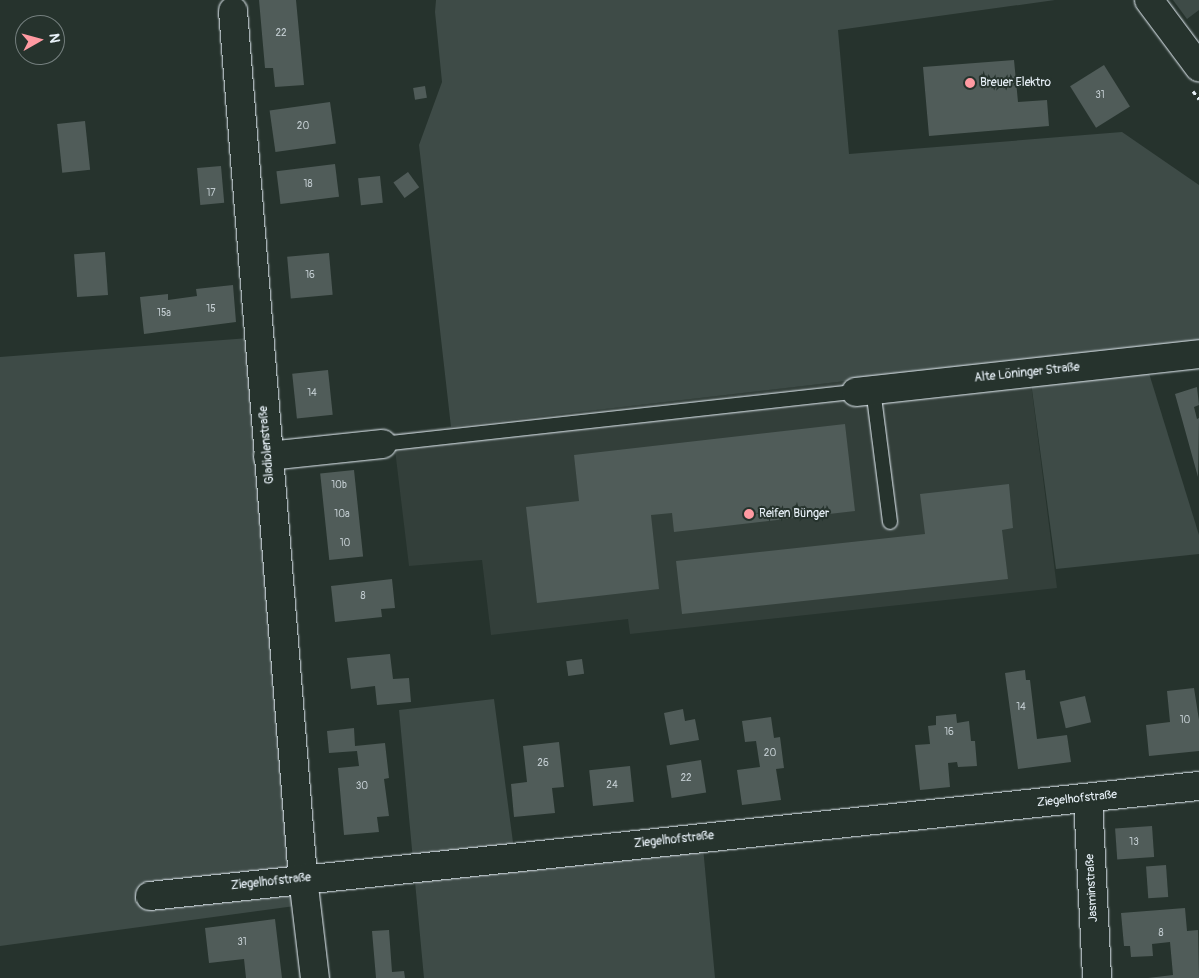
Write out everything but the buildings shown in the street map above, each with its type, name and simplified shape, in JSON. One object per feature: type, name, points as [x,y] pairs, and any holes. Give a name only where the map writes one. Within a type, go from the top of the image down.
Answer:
[{"type":"street","points":[[1150,0],[1199,67]]},
{"type":"street","name":"Gladiolenstraße","points":[[233,10],[303,878],[315,978]]},
{"type":"street","name":"Alte Löninger Straße","points":[[864,391],[1199,354]]},
{"type":"street","points":[[268,456],[382,444]]},
{"type":"street","name":"Ziegelhofstraße","points":[[150,896],[303,878],[1088,799],[1199,786]]},
{"type":"street","name":"Jasminstraße","points":[[1088,799],[1097,978]]},
{"type":"lane","points":[[382,444],[864,391],[890,522]]},
{"type":"shaded area","points":[[436,0],[1055,0],[838,30],[849,154],[1122,132],[1199,185],[1199,340],[451,427],[419,145],[442,82],[435,12]]},
{"type":"shaded area","points":[[1173,0],[1199,0],[1199,10],[1187,19]]},
{"type":"shaded area","points":[[249,338],[295,906],[0,946],[0,357]]},
{"type":"shaded area","name":"Reifen Bünger","points":[[1028,360],[1057,588],[630,634],[628,619],[491,635],[482,560],[409,566],[393,433]]},
{"type":"shaded area","points":[[1148,370],[1199,535],[1199,554],[1056,569],[1031,382]]},
{"type":"shaded area","points":[[494,699],[516,865],[703,847],[715,978],[424,978],[399,710]]},
{"type":"place","name":"Breuer Elektro","points":[[970,83]]},
{"type":"place","name":"Reifen Bünger","points":[[749,514]]}]
